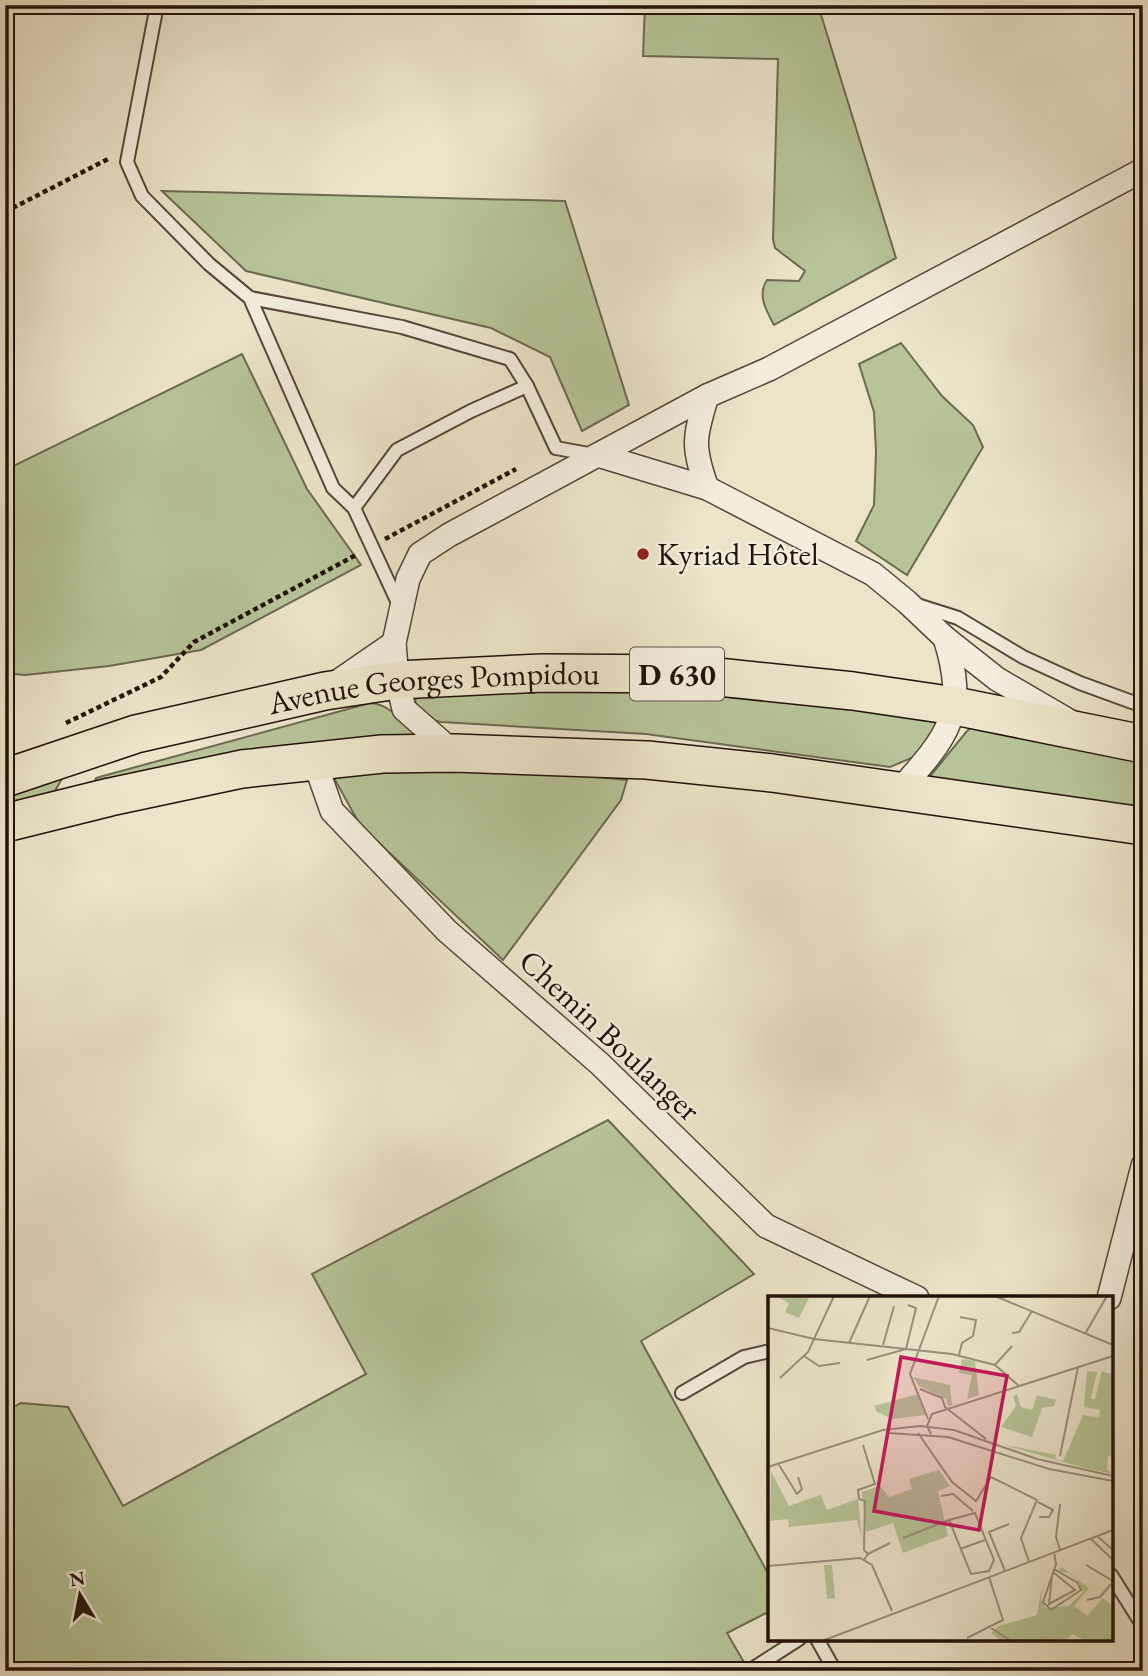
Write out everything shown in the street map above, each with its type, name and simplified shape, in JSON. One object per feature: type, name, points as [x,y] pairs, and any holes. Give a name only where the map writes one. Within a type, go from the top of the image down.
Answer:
[{"type":"main road","name":"Avenue Georges Pompidou","points":[[5,778],[136,734],[325,691],[397,680],[542,673],[689,674],[853,691],[955,706],[1143,744]]},
{"type":"main road","points":[[48,811],[83,776],[239,732],[325,691]]},
{"type":"main road","name":"Avenue Georges Pompidou","points":[[5,823],[48,811],[242,769],[382,754],[454,753],[647,760],[772,773],[1143,826]]},
{"type":"street","points":[[454,753],[404,709],[397,680],[394,643],[413,564],[420,554],[439,541],[707,397],[769,369],[1143,170]]},
{"type":"street","points":[[707,397],[697,426],[695,449],[707,488]]},
{"type":"street","points":[[598,455],[707,488],[873,574],[945,638],[997,679],[1086,731]]},
{"type":"street","points":[[898,792],[945,736],[955,706],[953,663],[945,638]]},
{"type":"street","points":[[325,691],[394,643]]},
{"type":"street","name":"Chemin Boulanger","points":[[318,760],[319,774],[332,811],[447,931],[600,1065],[766,1226],[913,1296]]},
{"type":"street","points":[[1110,1296],[1143,1166]]},
{"type":"lane","points":[[157,5],[127,162],[142,197],[209,264],[250,298],[333,488],[354,508],[401,608]]},
{"type":"lane","points":[[250,298],[402,327],[510,359],[527,386],[556,448],[598,455]]},
{"type":"lane","points":[[354,508],[397,450],[471,411],[527,386]]},
{"type":"lane","points":[[907,602],[958,618],[1023,657],[1080,683],[1143,706]]},
{"type":"lane","points":[[682,1393],[744,1357],[768,1351]]},
{"type":"lane","points":[[1113,1578],[1143,1626]]},
{"type":"lane","points":[[748,1671],[796,1641]]},
{"type":"lane","points":[[818,1641],[835,1671]]},
{"type":"path","points":[[5,212],[115,155]]},
{"type":"path","points":[[65,724],[161,677],[194,642],[556,448]]},
{"type":"green space","points":[[645,5],[818,5],[896,258],[774,325],[763,297],[767,280],[799,281],[805,271],[775,248],[773,239],[778,59],[643,56]]},
{"type":"green space","points":[[162,191],[565,201],[629,405],[582,431],[550,357],[491,328],[246,271]]},
{"type":"green space","points":[[901,343],[942,396],[973,425],[983,447],[907,575],[856,541],[874,505],[876,452],[874,412],[859,364]]},
{"type":"green space","points":[[242,354],[307,489],[361,565],[201,650],[109,666],[25,675],[5,673],[5,470]]},
{"type":"green space","points":[[655,688],[927,713],[941,725],[921,754],[890,767],[646,734],[441,722],[433,720],[416,706],[415,699],[428,694]]},
{"type":"green space","points":[[370,703],[391,711],[420,739],[96,784],[95,781],[103,776]]},
{"type":"green space","points":[[974,726],[1143,756],[1143,813],[927,780]]},
{"type":"green space","points":[[481,766],[627,780],[621,800],[503,960],[360,825],[334,778],[404,768]]},
{"type":"green space","points":[[63,777],[52,796],[5,810],[5,792]]},
{"type":"green space","points":[[608,1120],[754,1274],[641,1341],[768,1573],[768,1612],[727,1633],[749,1671],[5,1671],[5,1412],[21,1403],[68,1407],[123,1506],[366,1374],[312,1274]]},
{"type":"place","name":"Kyriad Hôtel","points":[[643,554]]}]
